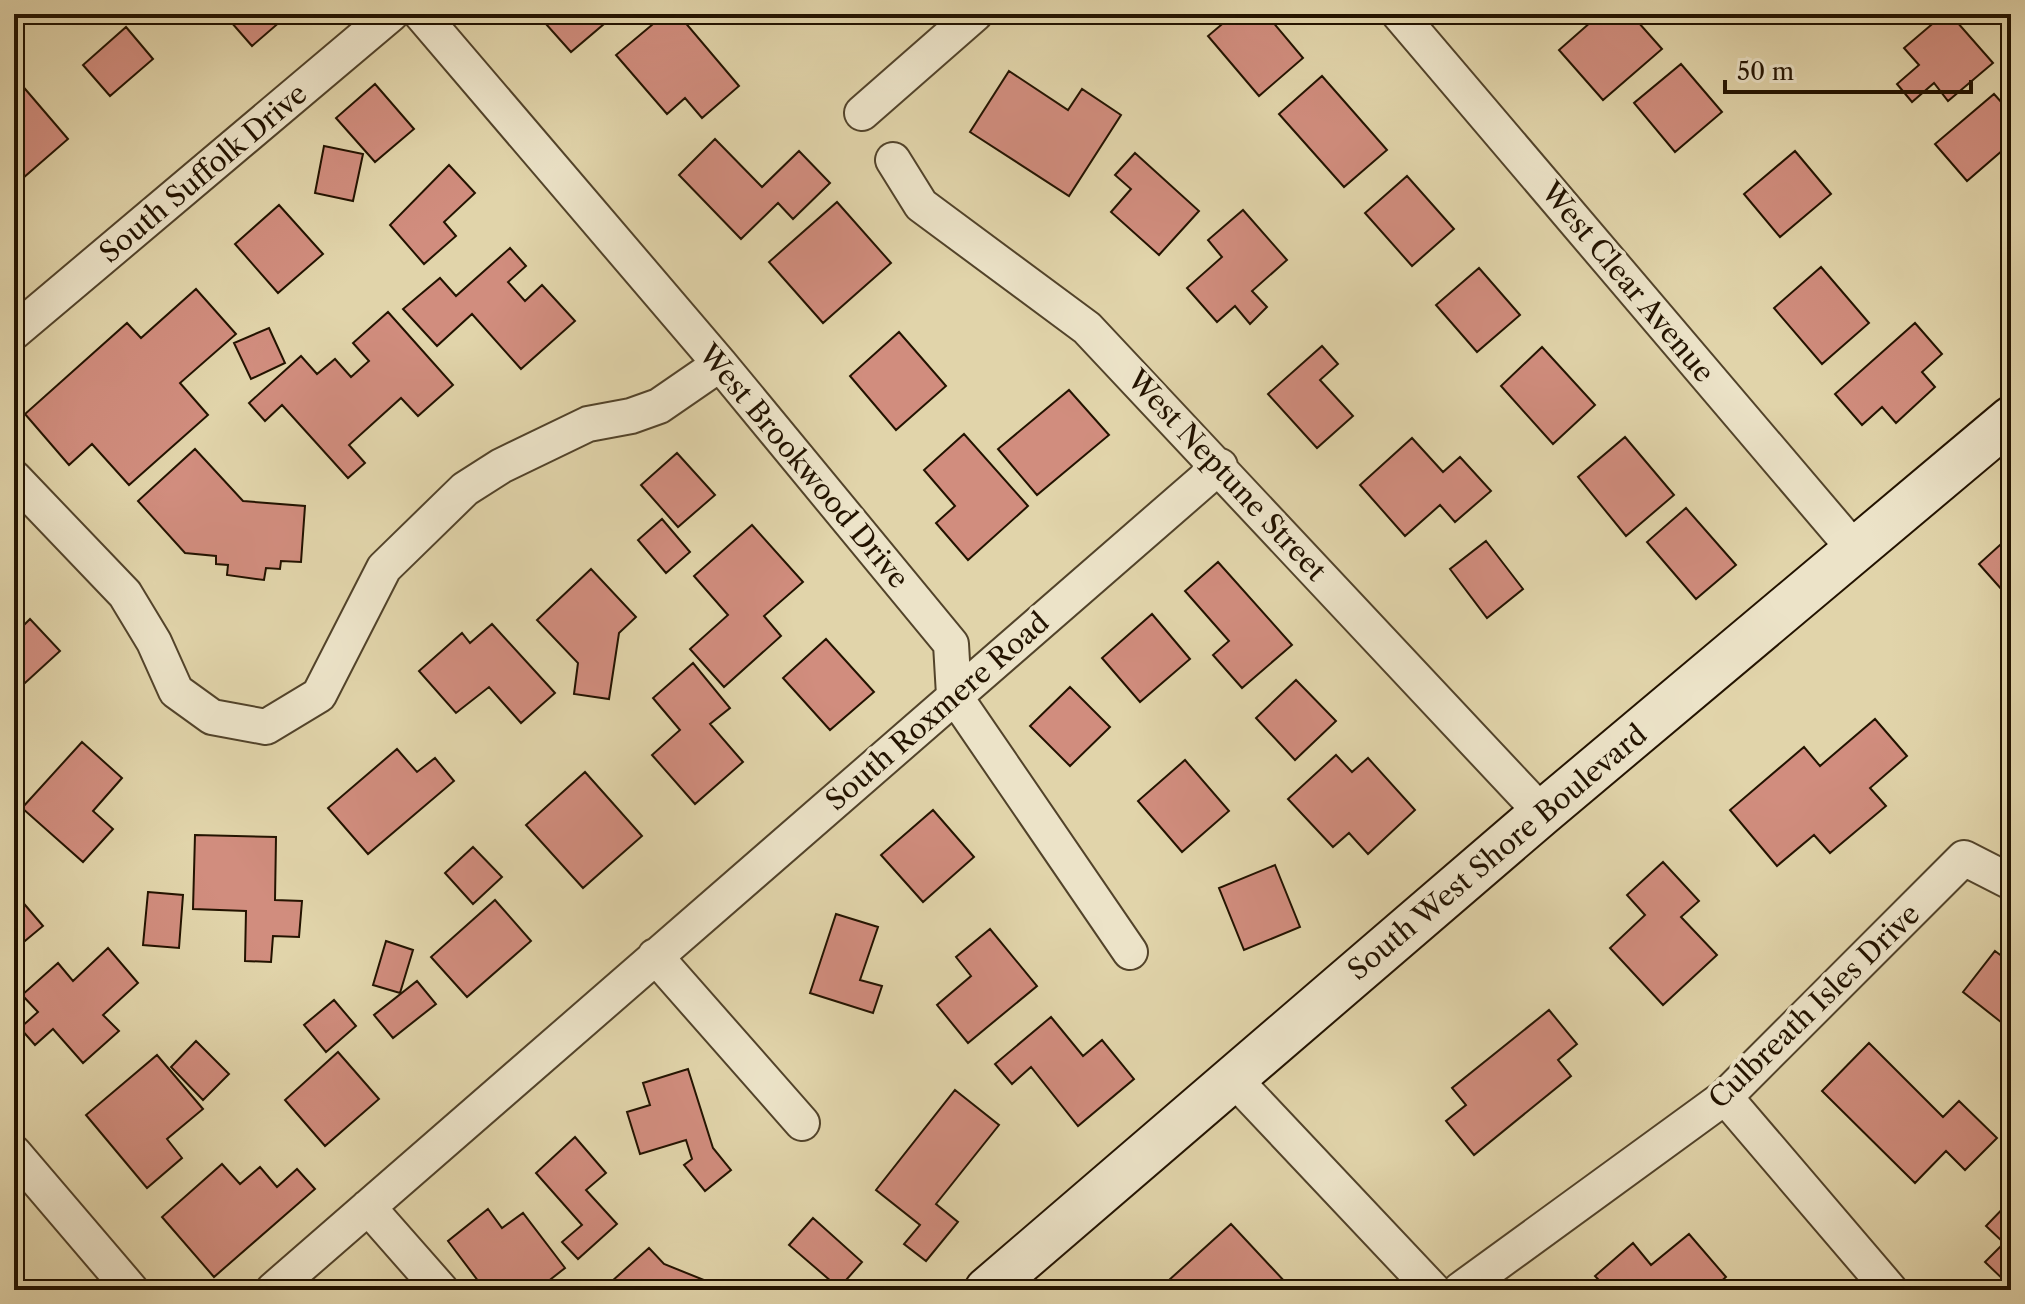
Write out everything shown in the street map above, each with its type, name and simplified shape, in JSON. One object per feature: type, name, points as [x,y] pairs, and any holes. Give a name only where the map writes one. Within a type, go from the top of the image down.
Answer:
[{"type":"street","name":"South Suffolk Drive","points":[[14,332],[391,14]]},
{"type":"street","name":"West Brookwood Drive","points":[[421,14],[720,364],[951,644],[954,695]]},
{"type":"street","points":[[862,113],[975,14]]},
{"type":"street","name":"West Clear Avenue","points":[[1399,14],[1856,551]]},
{"type":"street","name":"West Neptune Street","points":[[893,160],[921,205],[1087,328],[1220,466],[1542,813]]},
{"type":"street","points":[[14,478],[125,594],[154,642],[176,691],[212,717],[266,727],[319,695],[384,568],[465,489],[501,466],[588,424],[631,416],[659,406],[720,364]]},
{"type":"street","name":"South West Shore Boulevard","points":[[987,1290],[1542,813],[2011,419]]},
{"type":"street","name":"South Roxmere Road","points":[[273,1290],[1220,466]]},
{"type":"street","points":[[954,695],[1130,952]]},
{"type":"street","name":"Culbreath Isles Drive","points":[[1460,1290],[1725,1097],[1964,858],[2011,882]]},
{"type":"street","points":[[655,956],[802,1123]]},
{"type":"street","points":[[1233,1078],[1433,1290]]},
{"type":"street","points":[[1725,1097],[1890,1290]]},
{"type":"street","points":[[14,1153],[131,1290]]},
{"type":"street","points":[[368,1207],[441,1290]]},
{"type":"building","points":[[224,14],[289,14],[252,46]]},
{"type":"building","points":[[537,14],[608,14],[611,18],[571,52]]},
{"type":"building","points":[[665,14],[678,14],[739,86],[702,118],[685,98],[667,114],[616,55]]},
{"type":"building","points":[[1234,14],[1266,14],[1303,58],[1259,96],[1208,36]]},
{"type":"building","points":[[1600,14],[1631,14],[1662,49],[1603,100],[1559,50]]},
{"type":"building","points":[[1944,14],[1950,14],[1993,63],[1948,101],[1934,83],[1912,102],[1897,84],[1919,65],[1904,48]]},
{"type":"building","points":[[126,27],[153,59],[110,96],[83,65]]},
{"type":"building","points":[[1681,64],[1722,112],[1675,152],[1634,103]]},
{"type":"building","points":[[1009,71],[1068,110],[1082,89],[1121,115],[1069,196],[970,132]]},
{"type":"building","points":[[14,76],[68,139],[23,178],[14,168]]},
{"type":"building","points":[[1322,76],[1387,150],[1344,187],[1279,114]]},
{"type":"building","points":[[375,84],[414,129],[375,162],[336,118]]},
{"type":"building","points":[[1994,94],[2011,113],[2011,143],[1967,181],[1935,144]]},
{"type":"building","points":[[715,139],[762,187],[799,151],[830,183],[793,219],[778,203],[741,239],[679,175]]},
{"type":"building","points":[[324,146],[363,154],[353,201],[315,193]]},
{"type":"building","points":[[1795,151],[1831,194],[1780,237],[1744,194]]},
{"type":"building","points":[[1135,153],[1199,211],[1159,255],[1111,212],[1131,189],[1115,175]]},
{"type":"building","points":[[449,165],[475,193],[444,222],[456,236],[424,264],[390,225]]},
{"type":"building","points":[[1407,176],[1454,229],[1412,266],[1365,213]]},
{"type":"building","points":[[837,202],[891,263],[823,323],[769,262]]},
{"type":"building","points":[[279,205],[323,254],[278,293],[235,244]]},
{"type":"building","points":[[1243,210],[1287,260],[1252,291],[1267,307],[1250,324],[1235,306],[1217,322],[1187,288],[1222,257],[1208,240]]},
{"type":"building","points":[[510,248],[526,266],[508,282],[525,301],[542,285],[575,321],[521,369],[472,314],[437,346],[403,309],[440,278],[456,296]]},
{"type":"building","points":[[1821,267],[1869,323],[1822,364],[1774,308]]},
{"type":"building","points":[[1479,268],[1520,315],[1477,352],[1436,305]]},
{"type":"building","points":[[196,289],[236,334],[180,383],[208,415],[129,485],[92,444],[69,465],[25,414],[127,323],[141,338]]},
{"type":"building","points":[[388,312],[453,385],[418,416],[401,398],[349,445],[365,463],[348,478],[282,405],[265,421],[249,403],[301,356],[317,374],[335,359],[351,377],[369,361],[353,343]]},
{"type":"building","points":[[1915,323],[1942,354],[1922,372],[1935,387],[1896,423],[1882,407],[1862,425],[1835,394]]},
{"type":"building","points":[[269,328],[285,363],[251,379],[234,343]]},
{"type":"building","points":[[899,332],[946,386],[896,430],[850,376]]},
{"type":"building","points":[[1322,346],[1338,364],[1320,380],[1353,416],[1317,448],[1268,394]]},
{"type":"building","points":[[1542,347],[1595,405],[1553,444],[1501,386]]},
{"type":"building","points":[[1069,390],[1109,435],[1037,495],[998,449]]},
{"type":"building","points":[[964,434],[1028,506],[968,560],[936,523],[955,506],[924,470]]},
{"type":"building","points":[[1625,437],[1674,495],[1626,536],[1578,477]]},
{"type":"building","points":[[1412,438],[1443,472],[1460,457],[1491,491],[1455,522],[1440,505],[1405,536],[1360,485]]},
{"type":"building","points":[[195,449],[243,501],[305,506],[301,562],[281,561],[280,569],[266,568],[264,580],[227,575],[228,565],[216,564],[216,556],[185,553],[138,501]]},
{"type":"building","points":[[677,453],[715,495],[678,527],[641,485]]},
{"type":"building","points":[[1686,508],[1736,565],[1696,599],[1647,542]]},
{"type":"building","points":[[662,519],[690,552],[666,573],[638,540]]},
{"type":"building","points":[[752,525],[803,582],[764,616],[781,636],[724,687],[690,649],[728,615],[694,576]]},
{"type":"building","points":[[2011,535],[2011,600],[1979,564]]},
{"type":"building","points":[[1486,541],[1523,589],[1487,618],[1450,569]]},
{"type":"building","points":[[1218,562],[1292,645],[1242,688],[1213,655],[1229,641],[1185,591]]},
{"type":"building","points":[[591,569],[636,617],[619,633],[609,699],[574,694],[578,663],[537,620]]},
{"type":"building","points":[[1152,614],[1190,659],[1140,702],[1102,658]]},
{"type":"building","points":[[30,619],[60,651],[14,693],[14,622],[20,629]]},
{"type":"building","points":[[492,624],[555,693],[521,723],[489,687],[456,713],[419,671],[462,633],[470,643]]},
{"type":"building","points":[[826,639],[874,692],[830,730],[783,678]]},
{"type":"building","points":[[693,663],[730,708],[710,724],[743,762],[695,804],[652,755],[680,730],[653,698]]},
{"type":"building","points":[[1296,680],[1336,721],[1295,760],[1256,718]]},
{"type":"building","points":[[1070,687],[1110,727],[1070,766],[1030,726]]},
{"type":"building","points":[[1875,719],[1907,756],[1870,788],[1886,806],[1830,853],[1814,835],[1777,866],[1730,810],[1804,747],[1820,766]]},
{"type":"building","points":[[82,742],[122,778],[93,811],[113,829],[83,862],[22,808]]},
{"type":"building","points":[[397,749],[417,772],[435,758],[454,781],[368,854],[328,808]]},
{"type":"building","points":[[1336,755],[1352,772],[1368,758],[1415,810],[1368,854],[1349,833],[1333,847],[1288,799]]},
{"type":"building","points":[[1185,760],[1229,811],[1182,852],[1138,801]]},
{"type":"building","points":[[585,772],[642,836],[583,888],[526,825]]},
{"type":"building","points":[[933,810],[974,857],[923,902],[881,855]]},
{"type":"building","points":[[195,835],[276,837],[275,900],[302,901],[299,937],[273,936],[271,962],[245,961],[246,911],[193,909]]},
{"type":"building","points":[[473,847],[502,877],[473,904],[445,873]]},
{"type":"building","points":[[1663,862],[1699,901],[1681,917],[1717,955],[1663,1005],[1610,948],[1645,915],[1627,895]]},
{"type":"building","points":[[1275,865],[1300,927],[1244,950],[1219,888]]},
{"type":"building","points":[[14,892],[43,926],[14,950]]},
{"type":"building","points":[[148,892],[183,895],[179,948],[143,945]]},
{"type":"building","points":[[495,900],[531,941],[467,997],[431,957]]},
{"type":"building","points":[[836,914],[878,927],[860,980],[882,986],[873,1013],[810,993]]},
{"type":"building","points":[[990,929],[1037,986],[968,1043],[937,1005],[971,976],[956,957]]},
{"type":"building","points":[[386,941],[413,950],[400,993],[373,985]]},
{"type":"building","points":[[108,948],[138,983],[103,1015],[119,1031],[83,1063],[53,1029],[35,1045],[20,1028],[38,1012],[22,995],[58,963],[73,981]]},
{"type":"building","points":[[1995,951],[2011,963],[2011,1030],[1963,992]]},
{"type":"building","points":[[417,981],[436,1004],[393,1038],[374,1015]]},
{"type":"building","points":[[334,1000],[356,1026],[326,1052],[304,1025]]},
{"type":"building","points":[[1549,1010],[1577,1044],[1558,1060],[1571,1076],[1474,1155],[1446,1121],[1466,1105],[1452,1088]]},
{"type":"building","points":[[1051,1017],[1083,1056],[1102,1040],[1134,1079],[1078,1126],[1031,1067],[1012,1084],[995,1064]]},
{"type":"building","points":[[196,1041],[229,1074],[203,1100],[171,1067]]},
{"type":"building","points":[[1869,1043],[1943,1117],[1959,1101],[1997,1138],[1965,1170],[1946,1151],[1915,1183],[1822,1091]]},
{"type":"building","points":[[338,1052],[379,1099],[325,1146],[285,1100]]},
{"type":"building","points":[[157,1055],[203,1109],[167,1139],[182,1158],[147,1188],[86,1115]]},
{"type":"building","points":[[688,1069],[713,1148],[731,1170],[705,1191],[684,1165],[692,1159],[686,1140],[640,1154],[627,1112],[650,1105],[643,1083]]},
{"type":"building","points":[[955,1090],[999,1125],[936,1204],[958,1222],[926,1261],[904,1244],[920,1225],[876,1190]]},
{"type":"building","points":[[575,1137],[606,1173],[586,1190],[617,1224],[578,1259],[562,1242],[582,1225],[536,1173]]},
{"type":"building","points":[[222,1164],[240,1184],[260,1167],[277,1187],[297,1169],[315,1189],[214,1277],[162,1217]]},
{"type":"building","points":[[2011,1200],[2011,1287],[1985,1262],[2004,1243],[1986,1226]]},
{"type":"building","points":[[488,1209],[502,1228],[523,1213],[565,1268],[537,1290],[517,1290],[511,1281],[499,1290],[485,1290],[448,1241]]},
{"type":"building","points":[[813,1218],[862,1262],[839,1288],[789,1245]]},
{"type":"building","points":[[1231,1224],[1287,1284],[1281,1290],[1158,1290]]},
{"type":"building","points":[[1689,1234],[1726,1277],[1711,1290],[1608,1290],[1595,1276],[1633,1243],[1651,1265]]},
{"type":"building","points":[[649,1248],[664,1264],[714,1284],[711,1290],[602,1290]]}]
